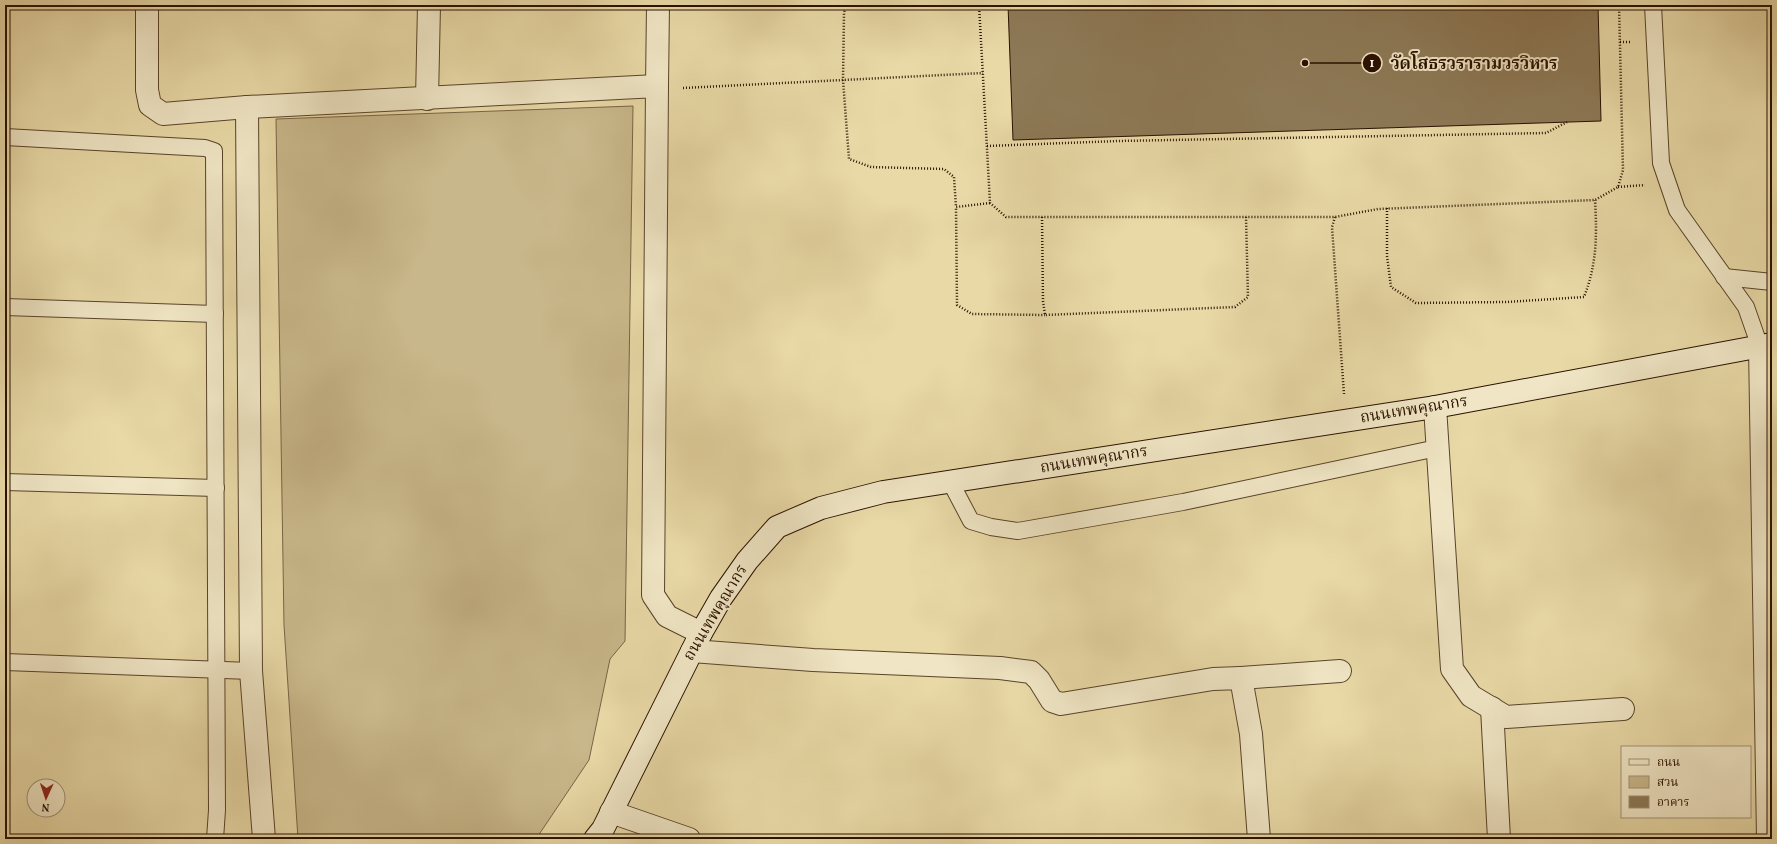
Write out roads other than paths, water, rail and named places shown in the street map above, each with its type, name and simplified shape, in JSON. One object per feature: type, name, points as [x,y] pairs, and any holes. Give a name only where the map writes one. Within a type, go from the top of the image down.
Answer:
[{"type":"street","points":[[146,5],[147,90],[150,106],[163,114],[247,107],[657,88]]},
{"type":"street","points":[[426,99],[429,5]]},
{"type":"street","points":[[658,5],[653,595],[667,616],[696,642],[814,660],[1000,668],[1031,672],[1039,680],[1052,701],[1061,704],[1213,680],[1340,672]]},
{"type":"street","points":[[247,107],[251,671],[264,839]]},
{"type":"street","points":[[1766,346],[1768,839]]},
{"type":"street","name":"ถนนเทพคุณากร","points":[[595,839],[603,829],[696,642],[721,598],[747,561],[777,527],[822,508],[875,494],[1435,407],[1766,346]]},
{"type":"street","points":[[1435,407],[1452,669],[1472,696],[1506,716],[1623,709]]},
{"type":"street","points":[[1240,678],[1251,734],[1259,839]]},
{"type":"street","points":[[1492,708],[1499,839]]},
{"type":"street","points":[[611,812],[689,839]]},
{"type":"lane","points":[[1653,5],[1661,163],[1677,210],[1746,306],[1766,346]]},
{"type":"lane","points":[[5,137],[205,148],[214,151],[217,810],[215,839]]},
{"type":"lane","points":[[1724,277],[1772,282]]},
{"type":"lane","points":[[5,307],[215,314]]},
{"type":"lane","points":[[951,483],[971,521],[991,527],[1018,531],[1183,502],[1437,448]]},
{"type":"lane","points":[[5,482],[216,488]]},
{"type":"lane","points":[[5,662],[251,671]]},
{"type":"place","name":"วัดโสธรวรารามวรวิหาร","points":[[1305,63]]}]
